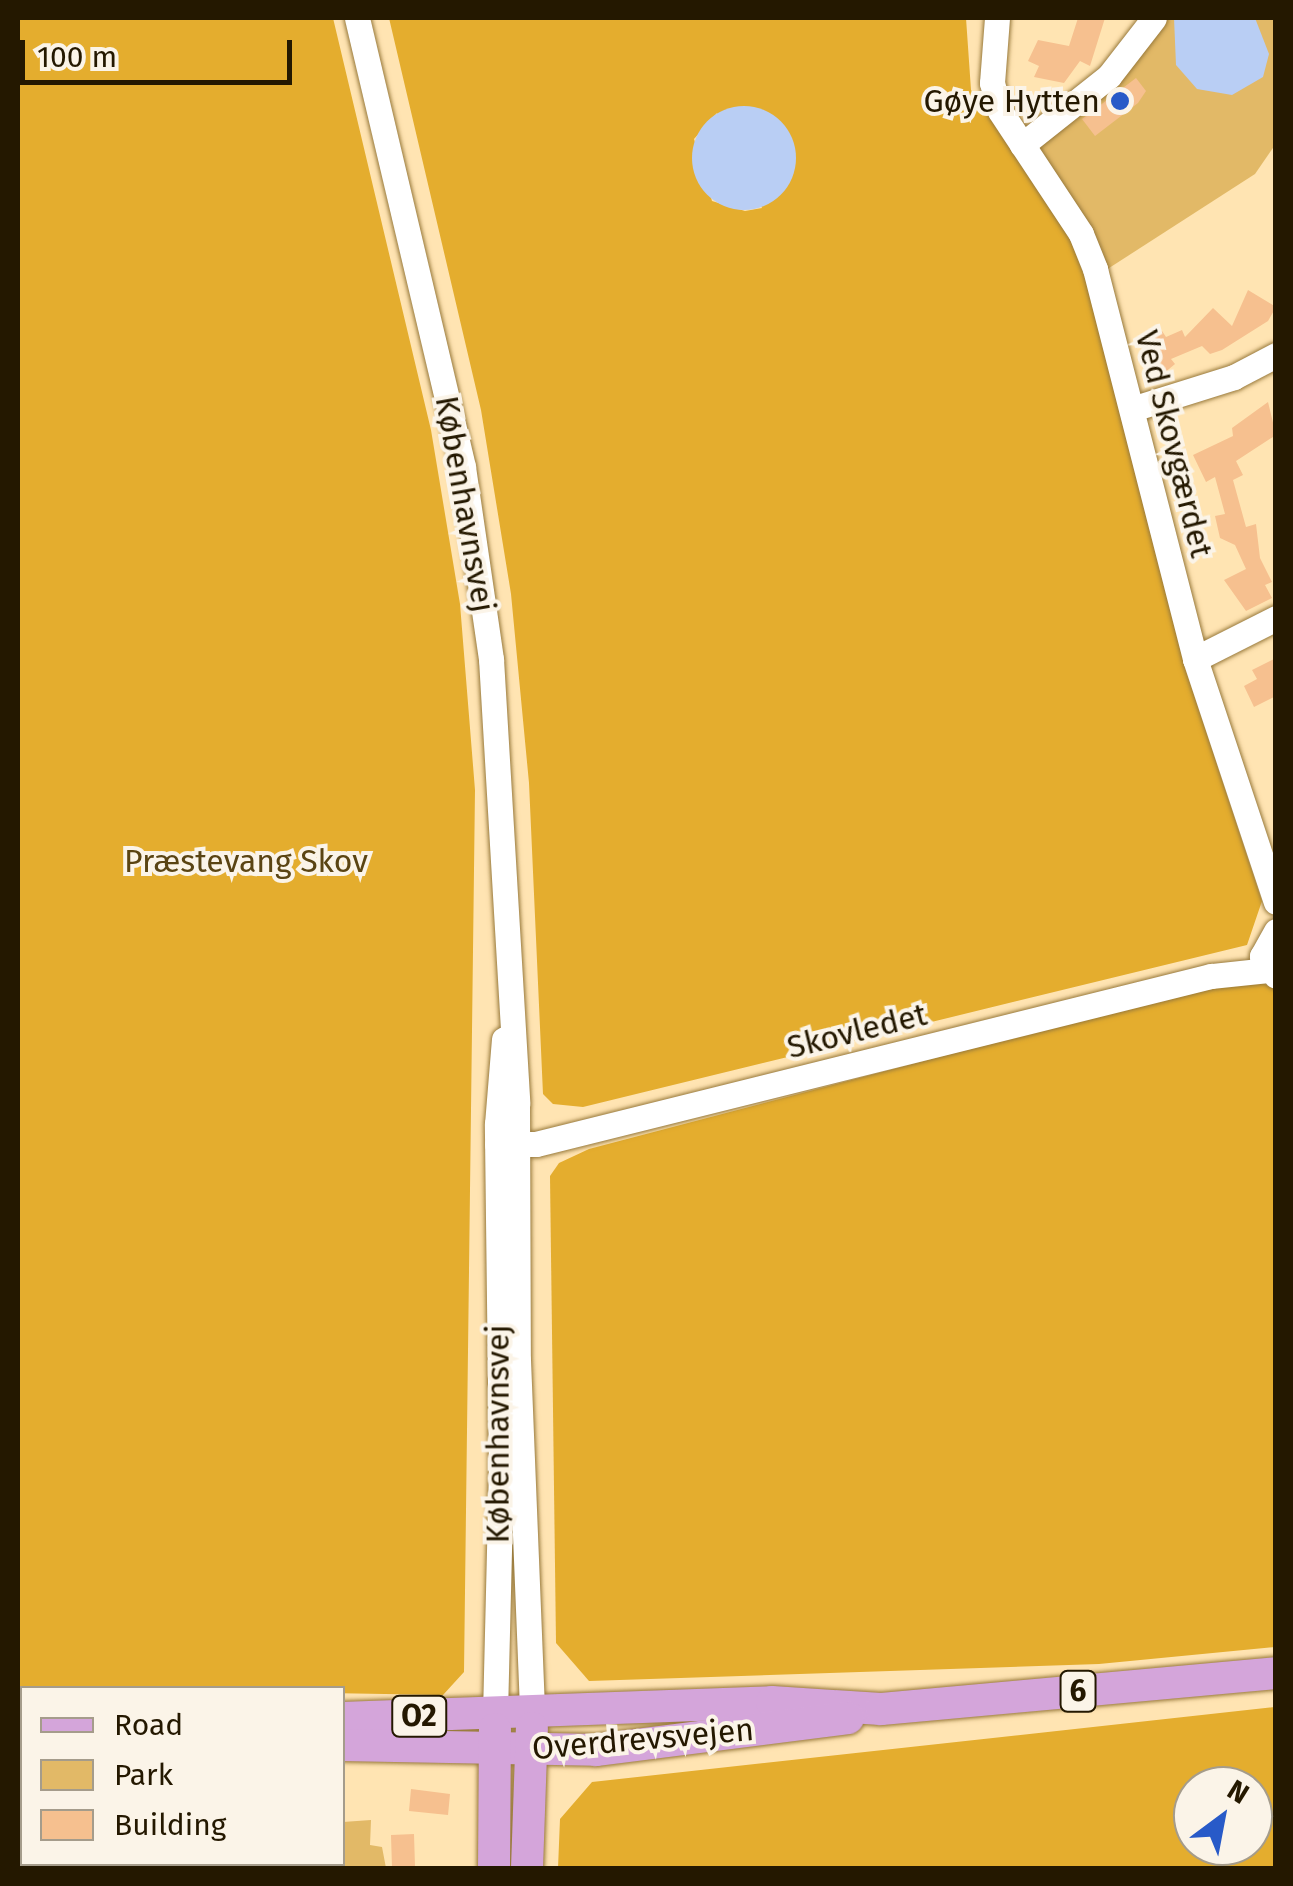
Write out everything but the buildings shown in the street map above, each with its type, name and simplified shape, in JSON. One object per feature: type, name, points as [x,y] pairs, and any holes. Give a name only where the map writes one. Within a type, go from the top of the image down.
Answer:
[{"type":"main road","name":"Overdrevsvejen","points":[[345,1718],[532,1714],[772,1702],[881,1708],[1276,1673]]},
{"type":"main road","name":"Overdrevsvejen","points":[[345,1746],[532,1750],[671,1742],[838,1720],[881,1708]]},
{"type":"main road","name":"Københavnsvej","points":[[494,1868],[495,1714]]},
{"type":"main road","name":"Københavnsvej","points":[[527,1868],[532,1714]]},
{"type":"street","name":"Københavnsvej","points":[[358,18],[464,467],[482,575],[512,1000],[495,1714]]},
{"type":"street","name":"Ved Skovgærdet","points":[[996,18],[992,83],[1022,146],[1081,234],[1132,410],[1195,660],[1276,902]]},
{"type":"street","points":[[1022,146],[1109,76],[1154,18]]},
{"type":"street","points":[[1132,410],[1234,377],[1276,355]]},
{"type":"street","points":[[1195,660],[1276,618]]},
{"type":"street","points":[[1268,967],[1276,931]]},
{"type":"street","name":"Skovledet","points":[[507,1144],[1211,976],[1268,967]]},
{"type":"street","name":"Københavnsvej","points":[[507,1144],[532,1714]]},
{"type":"green space","name":"Præstevang Skov","points":[[18,18],[333,18],[431,430],[460,604],[475,790],[464,1672],[443,1695],[345,1693],[345,1686],[20,1686],[18,1704]]},
{"type":"green space","points":[[389,18],[966,18],[971,90],[1071,241],[1086,281],[1184,665],[1262,901],[1247,945],[583,1107],[553,1104],[543,1094],[529,783],[511,594],[481,410]],"holes":[[[717,113],[762,208],[745,211],[712,201],[694,139]]]},
{"type":"green space","points":[[1158,18],[1275,18],[1275,145],[1255,174],[1106,270],[1037,150]]},
{"type":"green space","points":[[1260,982],[1275,989],[1275,1647],[1099,1664],[589,1681],[556,1643],[550,1176],[559,1163],[589,1149],[1220,983]]},
{"type":"green space","points":[[1275,1707],[1275,1868],[558,1868],[560,1819],[592,1782]]},
{"type":"green space","points":[[18,1756],[20,1866],[198,1868],[18,1868]]},
{"type":"green space","points":[[371,1820],[370,1845],[382,1847],[386,1868],[225,1868],[345,1866],[345,1822]]},
{"type":"water","points":[[1174,18],[1255,18],[1269,54],[1263,77],[1232,95],[1197,89],[1176,65]]},
{"type":"water","points":[[744,106],[764,110],[781,121],[792,138],[796,158],[792,178],[781,195],[764,206],[744,210],[724,206],[707,195],[696,178],[692,158],[696,138],[707,121],[724,110]]},
{"type":"place","name":"Gøye Hytten","points":[[1120,101]]}]
